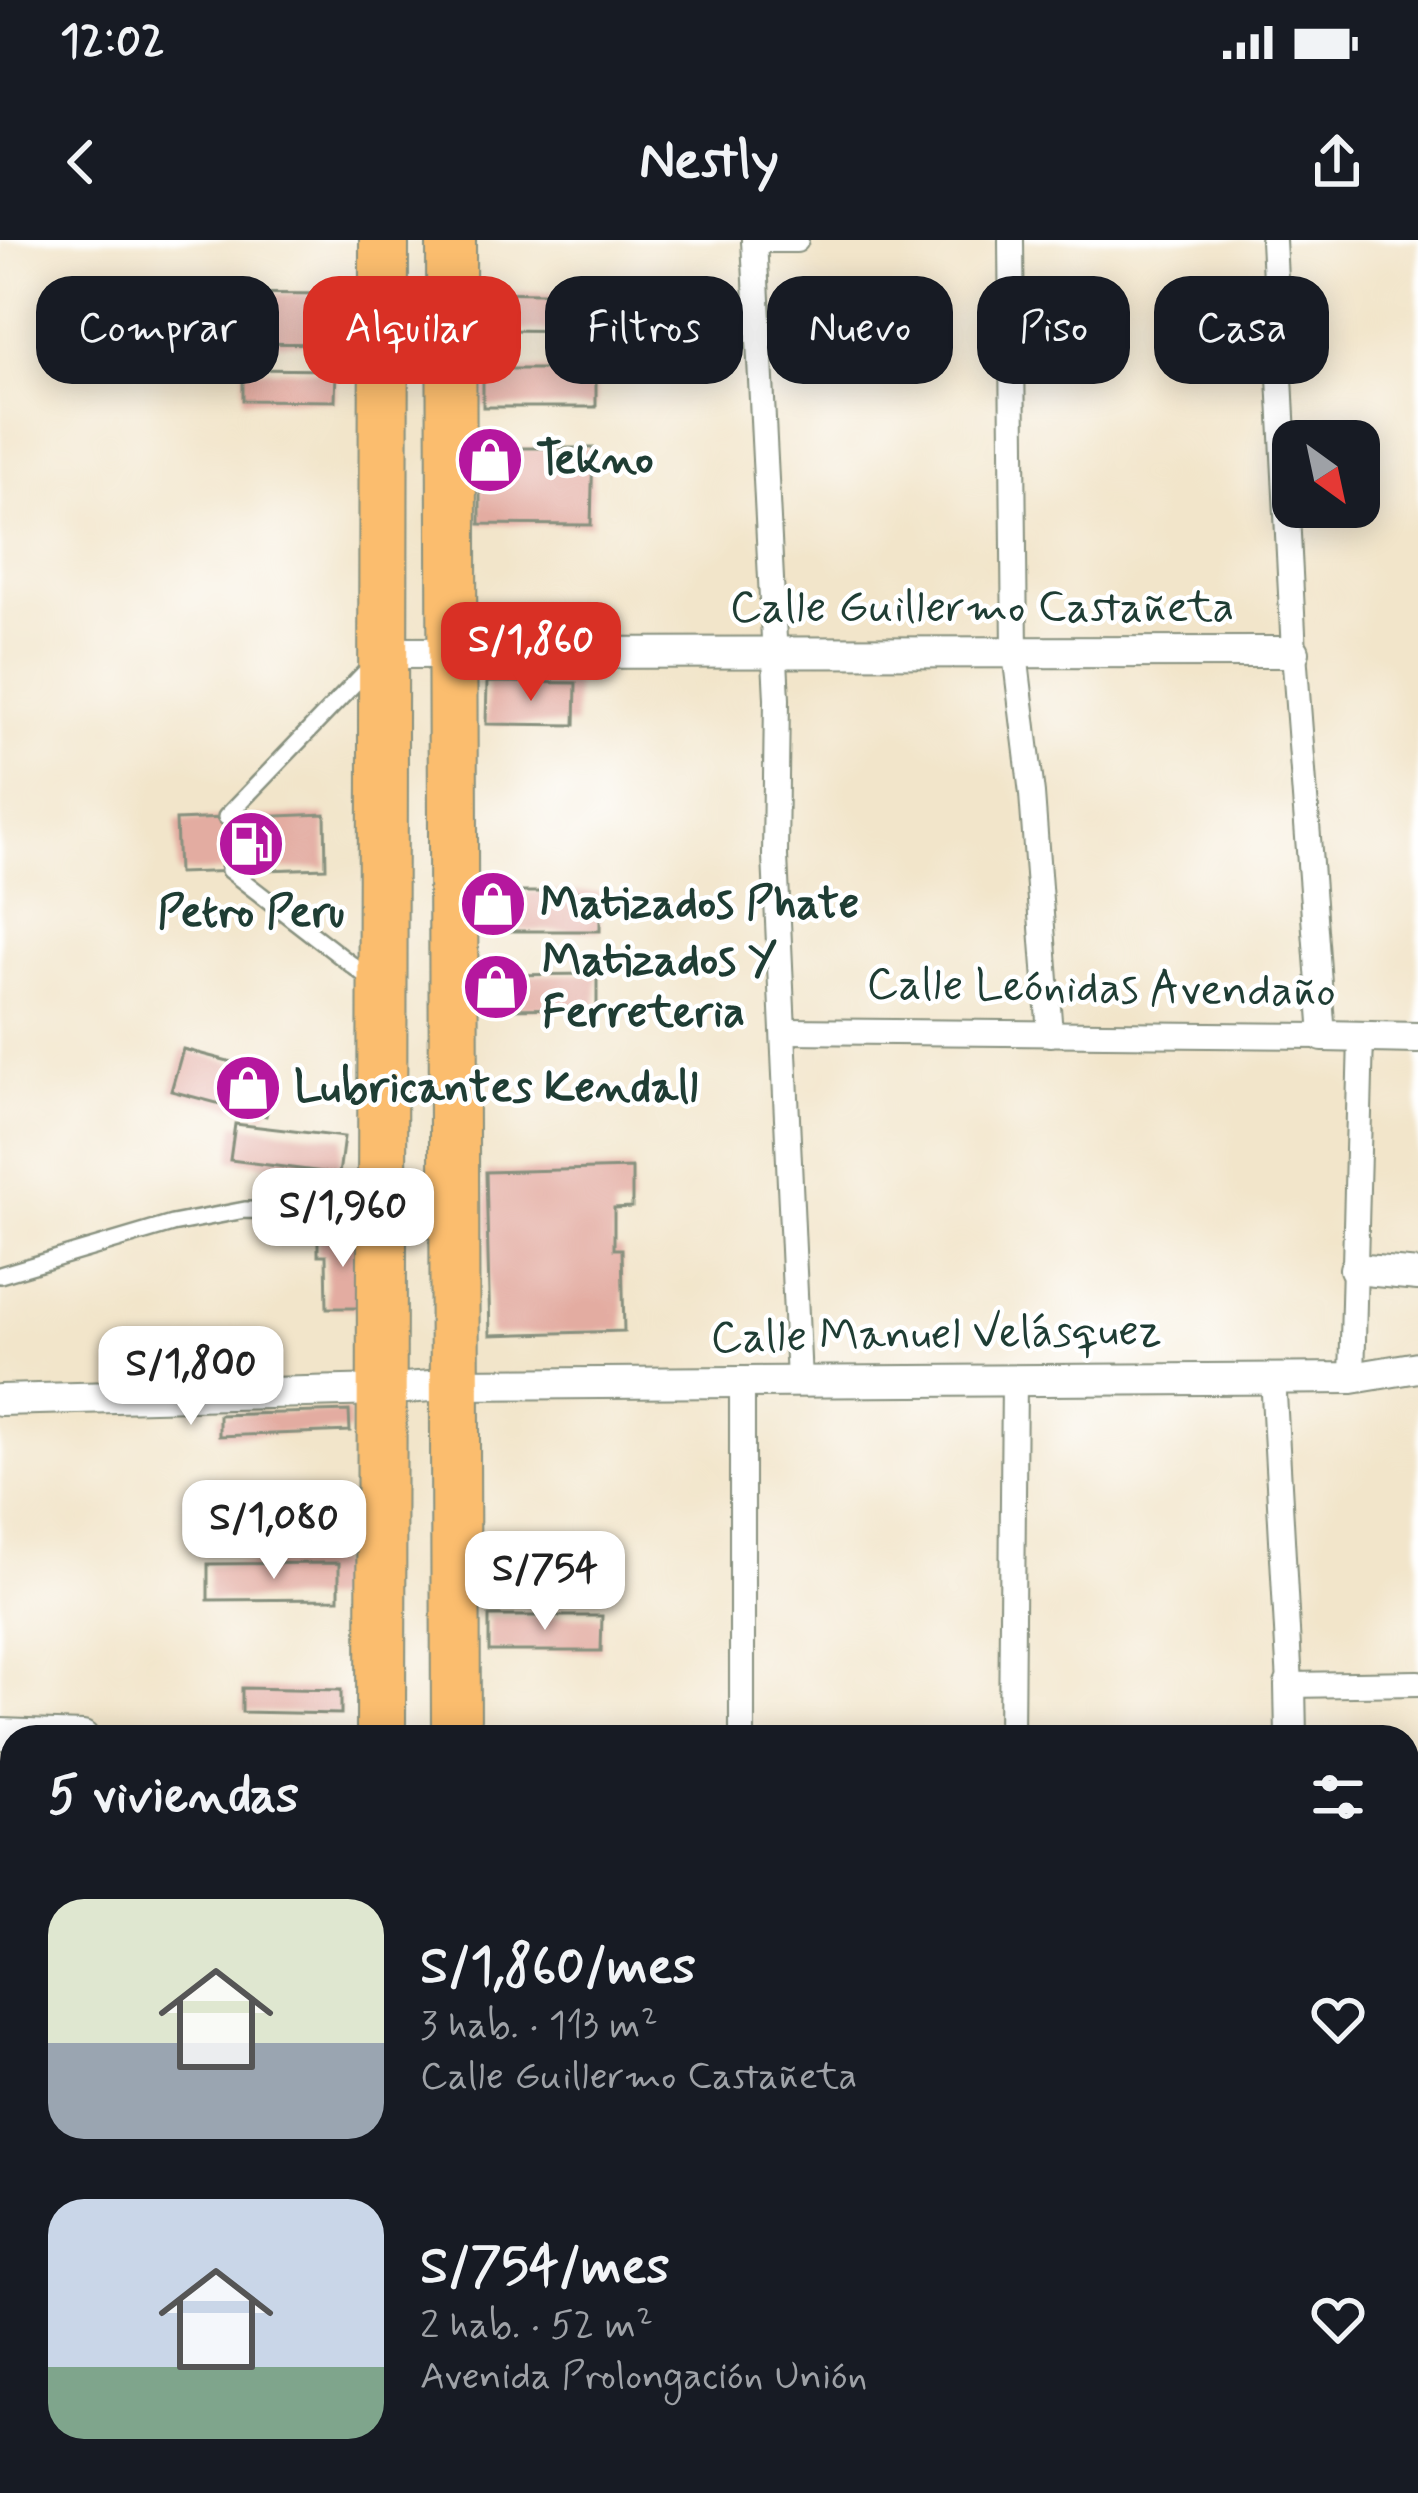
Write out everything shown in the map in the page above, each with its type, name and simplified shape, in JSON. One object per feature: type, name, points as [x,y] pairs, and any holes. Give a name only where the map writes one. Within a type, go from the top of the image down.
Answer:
[{"type":"main road","points":[[381,1725],[384,240]]},
{"type":"main road","points":[[451,240],[455,1725]]},
{"type":"street","points":[[796,240],[754,240],[775,655],[775,856],[799,1381]]},
{"type":"street","points":[[1011,240],[1015,653],[1032,794],[1050,1034]]},
{"type":"street","points":[[1274,240],[1294,652],[1323,1036]]},
{"type":"street","name":"Calle Guillermo Castañeta","points":[[383,653],[1294,652]]},
{"type":"street","name":"Calle Leónidas Avendaño","points":[[784,1031],[1418,1038]]},
{"type":"street","points":[[1352,1378],[1360,1037]]},
{"type":"street","points":[[1355,1269],[1418,1275]]},
{"type":"street","name":"Calle Manuel Velásquez","points":[[0,1400],[455,1384],[1352,1378],[1418,1366]]},
{"type":"street","points":[[1273,1376],[1291,1725]]},
{"type":"street","points":[[1011,1725],[1014,1378]]},
{"type":"street","points":[[742,1382],[742,1725]]},
{"type":"street","points":[[1290,1685],[1418,1683]]},
{"type":"lane","points":[[226,818],[383,653]]},
{"type":"lane","points":[[229,870],[382,988]]},
{"type":"lane","points":[[0,1275],[172,1224],[245,1210],[382,1212]]},
{"type":"building","points":[[521,293],[545,293],[545,331],[521,330]]},
{"type":"building","points":[[279,294],[303,294],[303,344],[279,343]]},
{"type":"building","points":[[279,369],[303,370],[303,384],[336,384],[335,401],[243,400],[243,384],[279,384]]},
{"type":"building","points":[[521,369],[545,369],[545,384],[596,384],[596,407],[483,407],[483,384],[521,384]]},
{"type":"building","points":[[480,448],[593,448],[591,525],[480,524]]},
{"type":"building","points":[[487,682],[576,683],[575,725],[486,724]]},
{"type":"building","name":"Petro Peru","points":[[325,814],[326,868],[178,873],[176,820]]},
{"type":"building","points":[[485,892],[600,892],[600,931],[485,931]]},
{"type":"building","points":[[597,974],[597,1008],[488,1009],[488,975]]},
{"type":"building","points":[[183,1049],[277,1074],[266,1116],[171,1091]]},
{"type":"building","points":[[235,1124],[344,1137],[339,1174],[230,1160]]},
{"type":"building","points":[[632,1168],[632,1207],[614,1208],[614,1249],[622,1249],[624,1331],[490,1335],[486,1172]]},
{"type":"building","points":[[318,1235],[362,1235],[363,1308],[327,1308],[326,1255],[318,1255]]},
{"type":"building","points":[[349,1411],[350,1431],[219,1436],[219,1415]]},
{"type":"building","points":[[339,1563],[339,1599],[208,1600],[208,1564]]},
{"type":"building","points":[[489,1616],[602,1616],[601,1651],[489,1651]]},
{"type":"building","points":[[242,1688],[341,1690],[341,1714],[242,1712]]},
{"type":"place","name":"Tekno","points":[[490,460]]},
{"type":"place","name":"Petro Peru","points":[[251,844]]},
{"type":"place","name":"Matizados Phate","points":[[493,904]]},
{"type":"place","name":"Matizados Y Ferreteria","points":[[496,987]]},
{"type":"place","name":"Lubricantes Kendall","points":[[248,1088]]}]
